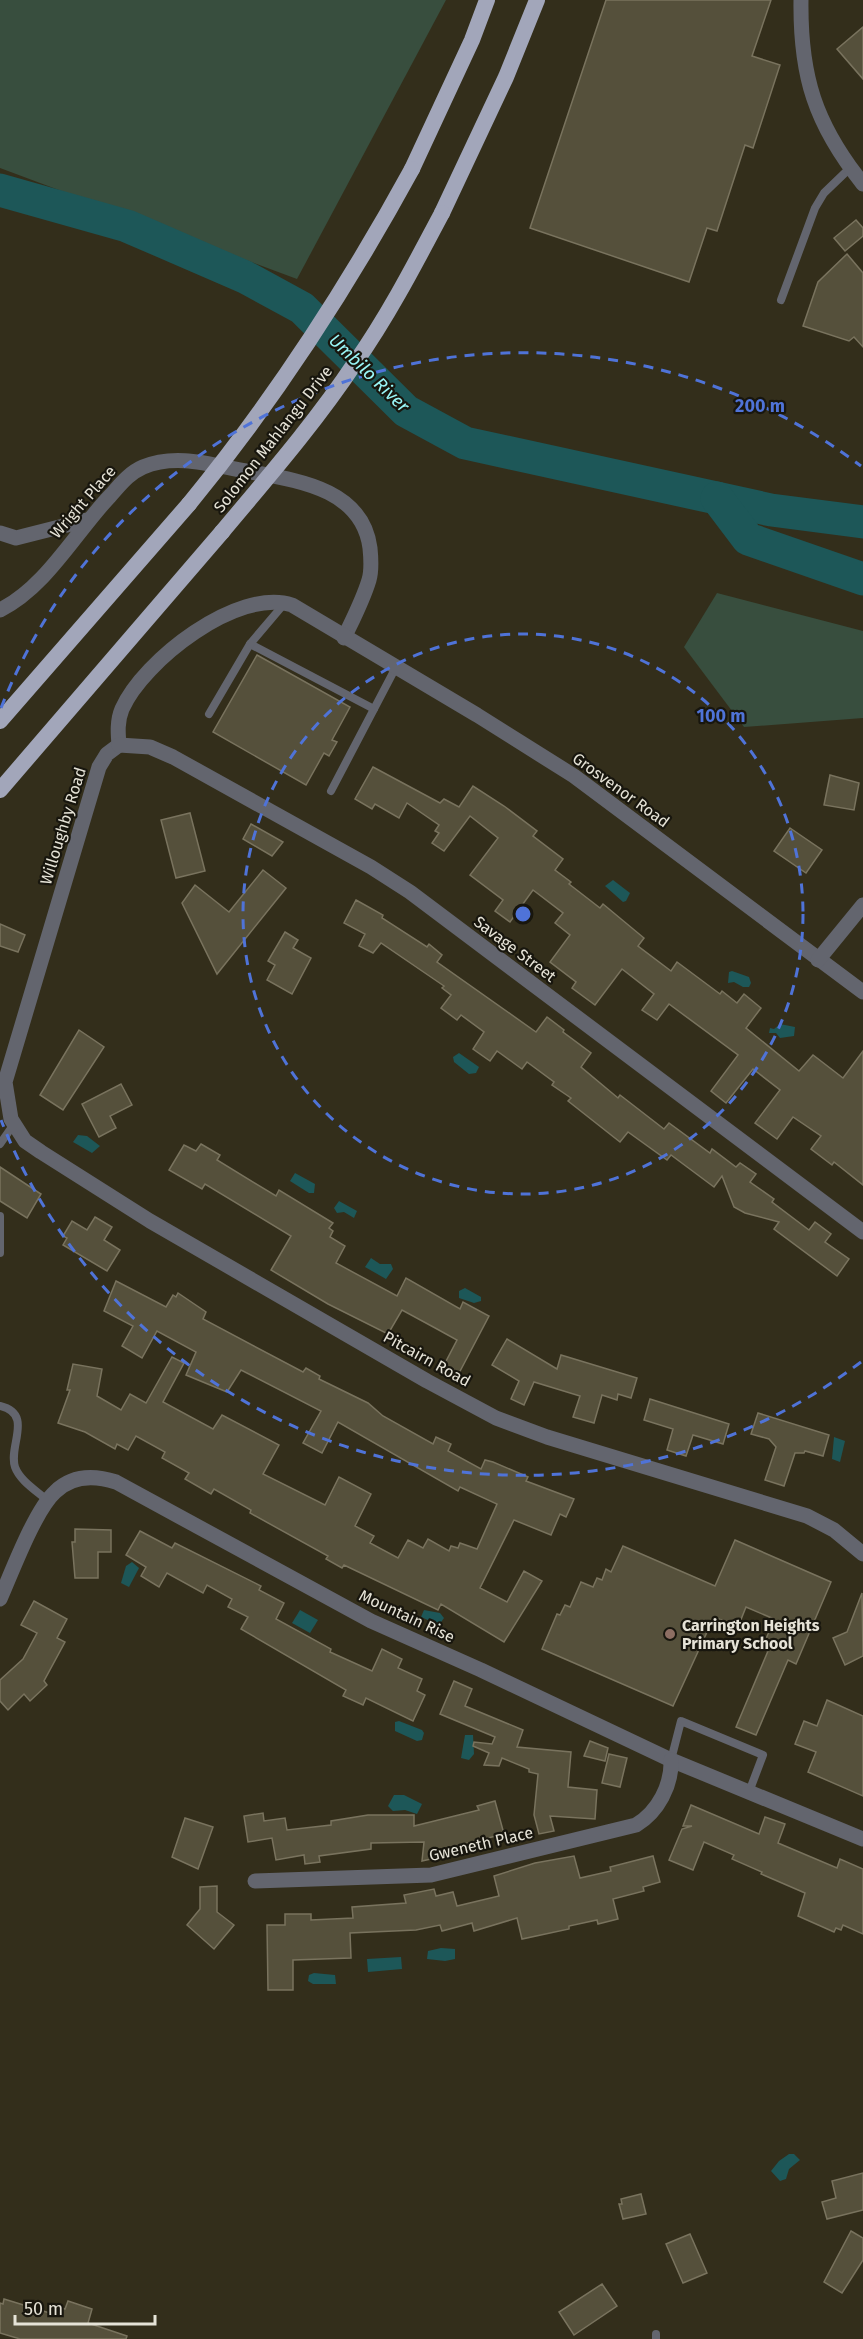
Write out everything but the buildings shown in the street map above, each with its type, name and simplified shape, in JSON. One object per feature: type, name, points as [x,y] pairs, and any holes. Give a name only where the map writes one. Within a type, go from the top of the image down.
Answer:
[{"type":"highway","name":"Solomon Mahlangu Drive","points":[[0,721],[240,442],[320,327],[412,169],[472,40],[487,0]]},
{"type":"highway","name":"Solomon Mahlangu Drive","points":[[0,790],[222,532],[300,438],[356,363],[413,268],[442,213],[496,98],[537,0]]},
{"type":"street","points":[[801,0],[802,52],[809,85],[827,130],[850,168],[863,184]]},
{"type":"street","name":"Wright Place","points":[[0,610],[35,583],[87,520],[128,476],[141,467],[170,460],[214,465],[318,486],[351,509],[362,523],[369,539],[370,578],[344,638]]},
{"type":"street","points":[[0,533],[16,538],[23,537],[87,520]]},
{"type":"street","points":[[118,746],[118,723],[127,699],[189,634],[238,610],[263,602],[285,603],[344,638]]},
{"type":"street","name":"Grosvenor Road","points":[[344,638],[396,667],[574,776],[863,992]]},
{"type":"street","name":"Willoughby Road","points":[[13,1122],[5,1082],[99,767],[107,754],[118,746]]},
{"type":"street","name":"Savage Street","points":[[118,746],[150,747],[173,757],[332,844],[410,892],[863,1232]]},
{"type":"street","points":[[819,960],[863,905]]},
{"type":"street","name":"Pitcairn Road","points":[[13,1122],[25,1141],[40,1152],[150,1221],[427,1382],[496,1418],[547,1437],[807,1516],[834,1530],[863,1554]]},
{"type":"street","name":"Mountain Rise","points":[[0,1599],[48,1501],[62,1486],[85,1477],[99,1477],[116,1482],[370,1621],[481,1670],[671,1760],[863,1839]]},
{"type":"street","name":"Gweneth Place","points":[[255,1881],[431,1875],[636,1825],[646,1819],[661,1800],[671,1770],[671,1760]]},
{"type":"lane","points":[[781,300],[815,208],[824,193],[850,168]]},
{"type":"lane","points":[[209,714],[250,644],[285,603]]},
{"type":"lane","points":[[250,644],[374,709]]},
{"type":"lane","points":[[331,791],[396,667]]},
{"type":"lane","points":[[0,1144],[13,1122]]},
{"type":"lane","points":[[0,1216],[0,1253]]},
{"type":"lane","points":[[0,1406],[9,1408],[15,1413],[18,1424],[15,1467],[27,1484],[48,1501]]},
{"type":"lane","points":[[671,1760],[681,1720],[763,1755],[749,1792]]},
{"type":"green space","points":[[0,0],[446,0],[297,279],[0,168]]},
{"type":"green space","points":[[717,593],[863,631],[863,718],[744,727],[684,647]]},
{"type":"water","points":[[613,880],[630,893],[626,901],[623,902],[605,886]]},
{"type":"water","points":[[729,972],[749,977],[751,983],[749,987],[743,987],[734,982],[728,983]]},
{"type":"water","points":[[780,1024],[795,1027],[794,1036],[780,1038],[776,1033],[769,1033],[770,1028],[774,1029]]},
{"type":"water","points":[[459,1053],[479,1067],[476,1073],[469,1074],[454,1062],[453,1057]]},
{"type":"water","points":[[78,1135],[87,1136],[100,1146],[92,1153],[73,1142]]},
{"type":"water","points":[[295,1173],[315,1184],[314,1193],[309,1193],[290,1181]]},
{"type":"water","points":[[339,1201],[357,1211],[354,1218],[344,1212],[337,1213],[334,1208]]},
{"type":"water","points":[[371,1258],[380,1264],[391,1264],[393,1269],[386,1279],[365,1267]]},
{"type":"water","points":[[465,1288],[481,1297],[481,1301],[474,1303],[459,1298],[459,1291]]},
{"type":"water","points":[[834,1437],[845,1441],[840,1462],[832,1459]]},
{"type":"water","points":[[132,1562],[139,1568],[129,1587],[121,1583],[126,1566]]},
{"type":"water","points":[[300,1610],[318,1620],[310,1633],[292,1623]]},
{"type":"water","points":[[424,1610],[440,1613],[444,1618],[439,1625],[421,1617]]},
{"type":"water","points":[[399,1721],[422,1730],[424,1733],[422,1740],[417,1741],[395,1731],[395,1722]]},
{"type":"water","points":[[465,1735],[473,1735],[474,1754],[469,1760],[461,1758]]},
{"type":"water","points":[[394,1795],[404,1795],[422,1804],[417,1814],[405,1810],[393,1811],[388,1806]]},
{"type":"water","points":[[441,1948],[455,1949],[455,1959],[445,1961],[427,1959],[428,1951]]},
{"type":"water","points":[[401,1957],[402,1969],[368,1972],[367,1959]]},
{"type":"water","points":[[314,1973],[335,1975],[336,1984],[313,1984],[308,1981],[309,1975]]},
{"type":"water","points":[[789,2154],[794,2154],[800,2160],[789,2169],[786,2179],[780,2181],[771,2171]]},
{"type":"waterway","name":"Umbilo River","points":[[0,190],[127,226],[245,277],[302,308],[406,411],[465,443],[771,510],[863,522]]},
{"type":"waterway","points":[[717,498],[748,539],[863,579]]},
{"type":"place","name":"Carrington Heights Primary School","points":[[670,1634]]}]
